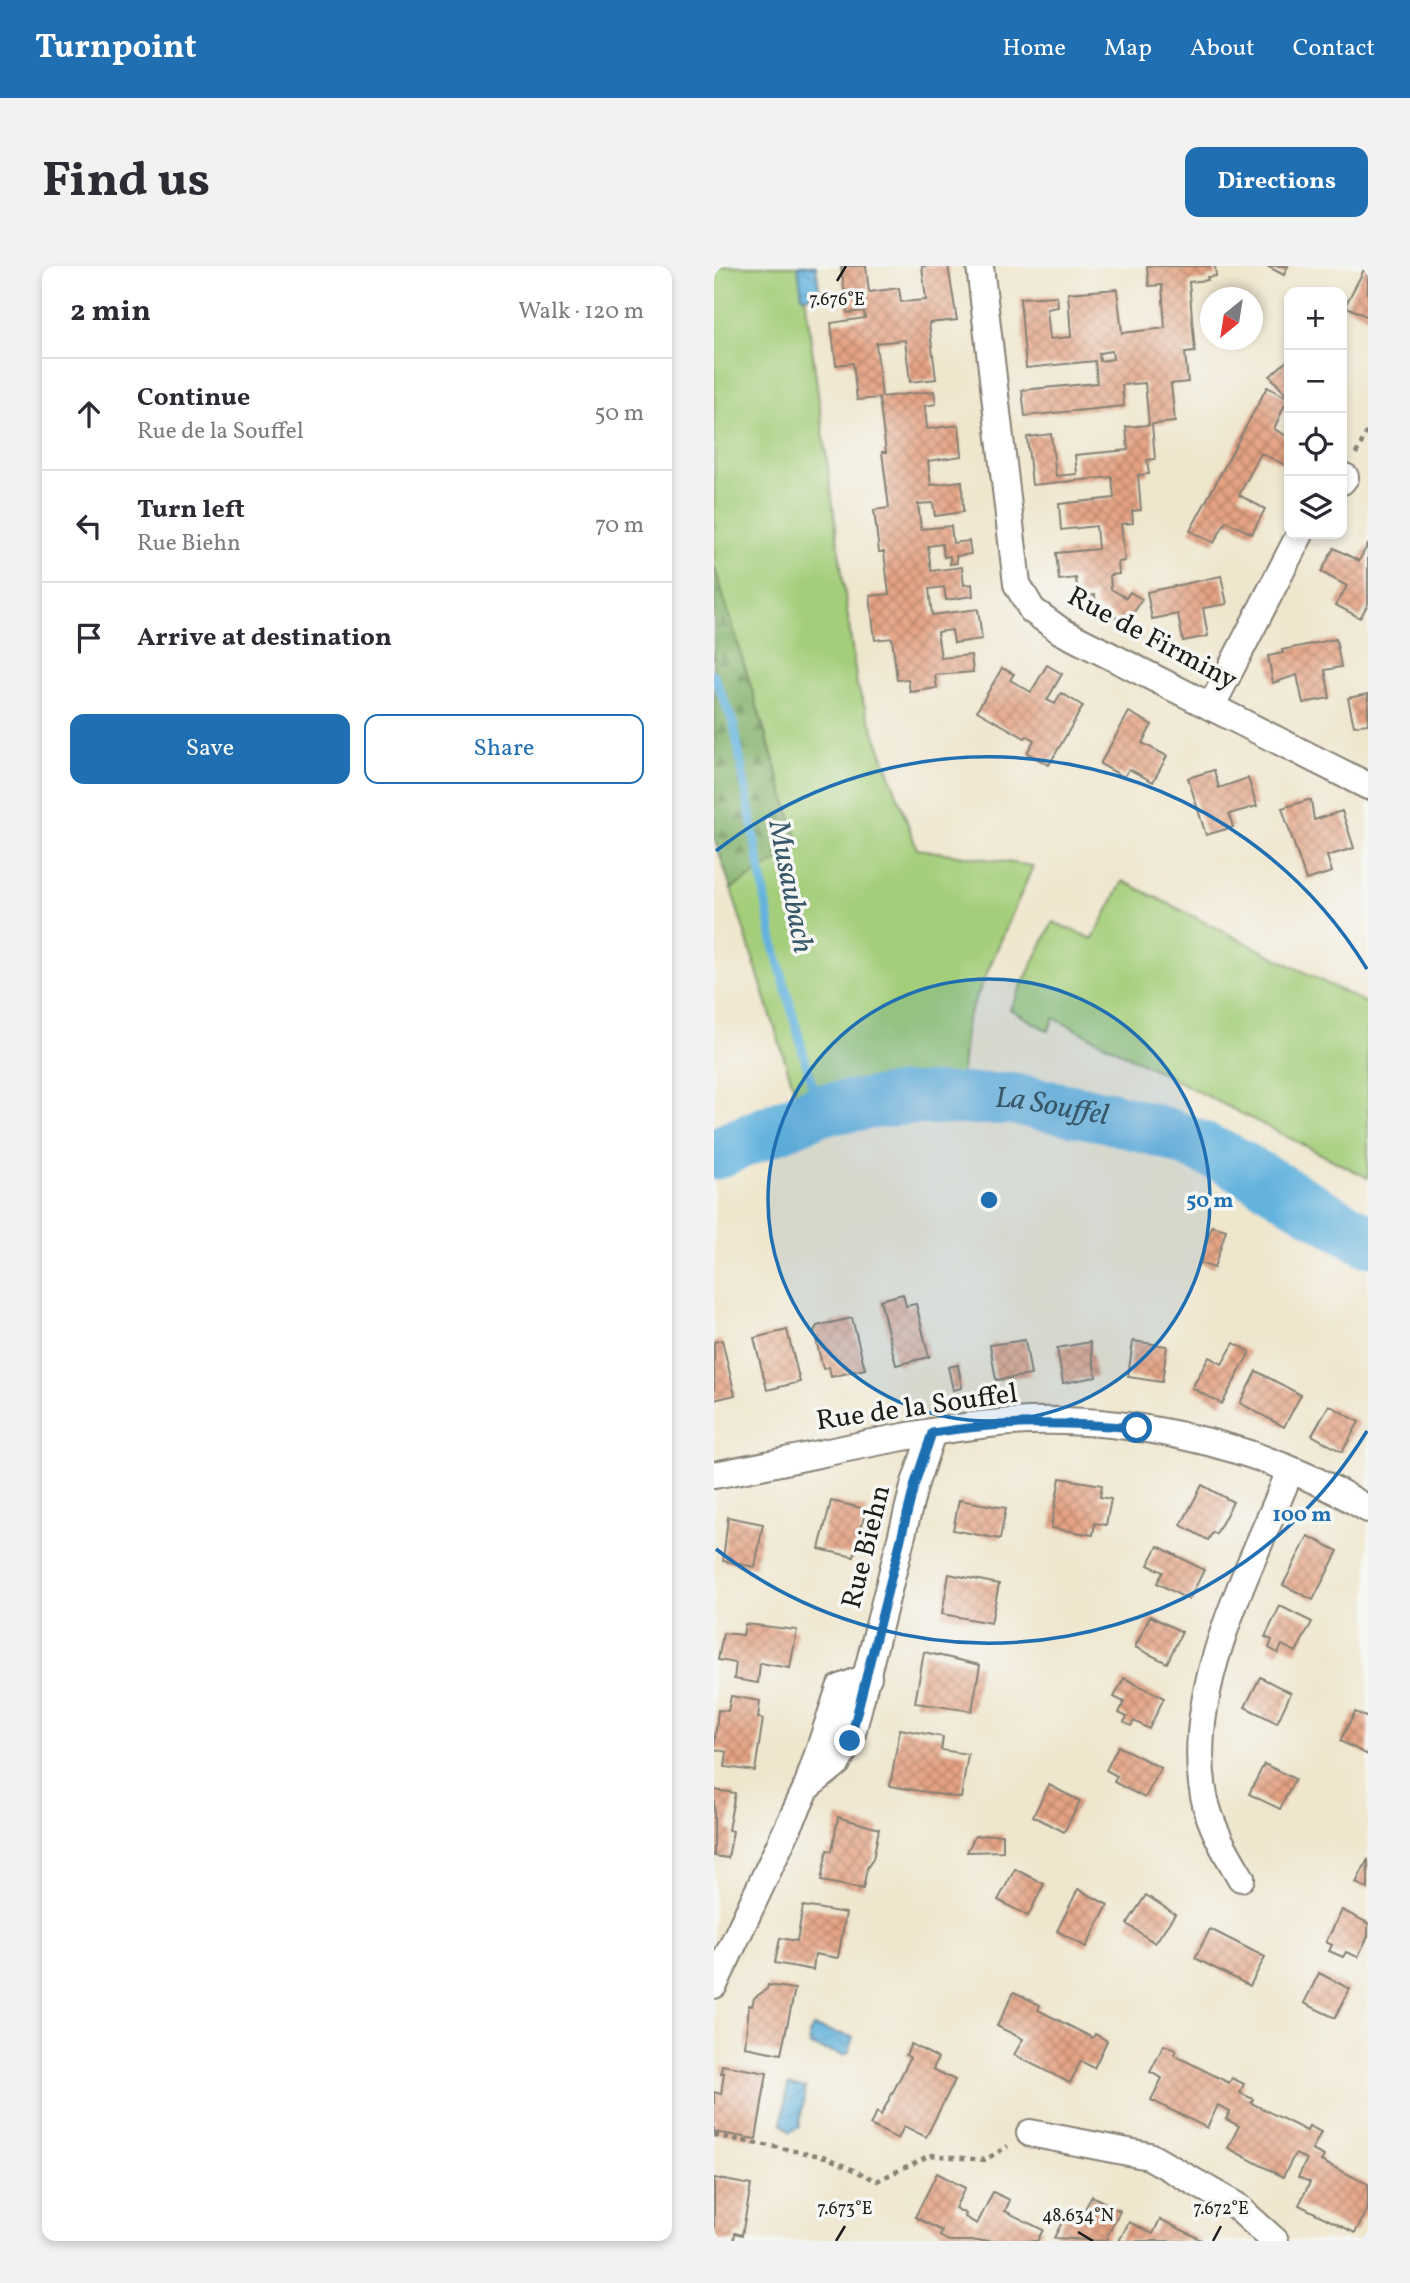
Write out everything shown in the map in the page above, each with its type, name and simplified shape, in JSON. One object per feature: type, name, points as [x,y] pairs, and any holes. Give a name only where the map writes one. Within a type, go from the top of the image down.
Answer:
[{"type":"street","name":"Rue de Firminy","points":[[980,266],[1017,583],[1032,610],[1061,631],[1368,786]]},
{"type":"street","points":[[1211,707],[1297,539]]},
{"type":"street","name":"Rue de la Souffel","points":[[714,1475],[888,1438],[981,1425],[1042,1423],[1137,1428],[1225,1447],[1290,1471],[1368,1509]]},
{"type":"street","name":"Rue Biehn","points":[[714,1985],[807,1787],[840,1688],[868,1677],[915,1483],[932,1433]]},
{"type":"street","points":[[1241,1878],[1214,1827],[1205,1798],[1201,1772],[1202,1726],[1213,1670],[1225,1632],[1290,1471]]},
{"type":"street","points":[[1030,2133],[1149,2156],[1234,2205],[1275,2241]]},
{"type":"path","points":[[714,2135],[826,2157],[877,2180],[930,2155],[985,2160],[1030,2133]]},
{"type":"green space","points":[[714,266],[801,266],[857,685],[917,849],[1033,866],[967,1019],[961,1080],[796,1095],[731,889],[800,847],[714,566]]},
{"type":"green space","points":[[714,566],[800,847],[731,889],[714,837]]},
{"type":"green space","points":[[1123,881],[1368,1004],[1368,1178],[1054,1018],[1048,1031],[1010,1009],[1053,922],[1093,939]]},
{"type":"water","points":[[798,266],[816,266],[820,295],[802,297]]},
{"type":"water","points":[[813,2027],[853,2037],[849,2052],[844,2055],[810,2046],[809,2035]]},
{"type":"water","points":[[788,2085],[806,2088],[799,2126],[790,2132],[782,2123]]},
{"type":"building","points":[[841,266],[866,266],[869,292],[899,288],[901,302],[926,300],[922,266],[948,266],[957,320],[929,323],[936,379],[910,382],[905,340],[876,343],[882,397],[934,391],[936,404],[925,406],[927,429],[959,425],[962,456],[928,461],[931,485],[962,481],[963,512],[935,516],[933,503],[918,504],[921,529],[951,526],[953,543],[969,541],[971,554],[956,556],[957,563],[950,564],[950,556],[944,557],[942,544],[928,546],[931,571],[962,567],[964,585],[972,584],[973,596],[946,600],[944,587],[929,589],[932,615],[978,609],[982,639],[954,643],[952,630],[937,632],[941,658],[971,655],[973,672],[935,675],[937,688],[910,692],[908,679],[897,680],[892,638],[875,640],[870,596],[889,594],[884,552],[879,552],[874,510],[889,508],[882,452],[886,452],[879,398],[857,400],[853,363],[836,365],[831,323],[865,318],[864,311],[847,313]]},
{"type":"building","points":[[1147,266],[1215,266],[1216,276],[1207,277],[1208,280],[1189,282],[1195,352],[1185,353],[1188,382],[1171,384],[1175,422],[1152,424],[1155,459],[1147,460],[1149,474],[1138,475],[1141,510],[1132,511],[1133,523],[1121,524],[1125,561],[1118,562],[1119,574],[1110,575],[1111,589],[1126,598],[1130,592],[1142,599],[1127,624],[1096,606],[1095,595],[1078,597],[1076,578],[1059,580],[1056,553],[1098,549],[1096,526],[1061,530],[1059,504],[1114,498],[1112,477],[1032,485],[1027,437],[1051,434],[1056,476],[1077,474],[1075,455],[1128,450],[1126,427],[1149,425],[1145,383],[1122,385],[1124,406],[1025,416],[1022,390],[1097,383],[1095,361],[1026,368],[1020,298],[1057,296],[1058,307],[1047,309],[1050,339],[1071,337],[1068,293],[1117,289],[1122,333],[1165,328],[1162,285],[1149,286]],"holes":[[[1112,351],[1113,359],[1100,361],[1099,353]]]},
{"type":"building","points":[[1267,266],[1288,266],[1284,275]]},
{"type":"building","points":[[1368,266],[1368,317],[1347,307],[1347,302]]},
{"type":"building","points":[[1284,363],[1284,392],[1270,376]]},
{"type":"building","points":[[1267,387],[1284,396],[1284,407],[1274,429],[1284,434],[1284,464],[1261,453],[1239,495],[1265,509],[1252,534],[1226,521],[1214,543],[1190,531]]},
{"type":"building","points":[[1368,544],[1368,604],[1360,618],[1336,605],[1347,586],[1321,572],[1334,548],[1359,561]]},
{"type":"building","points":[[1221,576],[1227,604],[1203,608],[1208,636],[1183,641],[1178,614],[1152,619],[1147,592]]},
{"type":"building","points":[[1336,639],[1341,667],[1325,670],[1330,698],[1303,703],[1297,675],[1273,683],[1268,656],[1283,653],[1282,650]]},
{"type":"building","points":[[1047,665],[1062,674],[1047,700],[1055,704],[1061,693],[1083,706],[1049,765],[1027,753],[1034,740],[1027,736],[1025,738],[977,711],[1002,668],[1014,674],[1010,680],[1031,692]]},
{"type":"building","points":[[1368,694],[1368,724],[1354,726],[1348,698]]},
{"type":"building","points":[[1129,712],[1152,725],[1142,743],[1167,756],[1153,782],[1129,769],[1124,777],[1100,764]]},
{"type":"building","points":[[1214,770],[1219,788],[1248,778],[1257,806],[1229,814],[1233,827],[1206,835],[1188,778]]},
{"type":"building","points":[[1311,800],[1314,820],[1342,811],[1354,848],[1327,856],[1332,872],[1306,880],[1282,808]]},
{"type":"building","points":[[1212,1226],[1226,1230],[1214,1268],[1200,1263]]},
{"type":"building","points":[[903,1294],[906,1306],[916,1304],[929,1357],[896,1365],[880,1300]]},
{"type":"building","points":[[852,1318],[865,1369],[831,1377],[829,1367],[823,1369],[814,1331],[817,1326]]},
{"type":"building","points":[[787,1330],[800,1382],[767,1390],[754,1338]]},
{"type":"building","points":[[722,1340],[735,1395],[714,1400],[714,1342]]},
{"type":"building","points":[[1025,1340],[1031,1375],[996,1380],[990,1345]]},
{"type":"building","points":[[1133,1341],[1167,1346],[1162,1382],[1128,1377]]},
{"type":"building","points":[[1090,1342],[1096,1377],[1063,1383],[1057,1348]]},
{"type":"building","points":[[1234,1343],[1250,1352],[1222,1404],[1192,1388],[1209,1357],[1222,1364]]},
{"type":"building","points":[[958,1365],[962,1388],[953,1390],[948,1367]]},
{"type":"building","points":[[1256,1371],[1301,1395],[1284,1427],[1240,1403]]},
{"type":"building","points":[[1329,1405],[1359,1422],[1342,1452],[1312,1435]]},
{"type":"building","points":[[1060,1478],[1102,1485],[1100,1497],[1111,1499],[1106,1525],[1095,1523],[1093,1535],[1051,1528]]},
{"type":"building","points":[[1202,1485],[1233,1502],[1216,1534],[1213,1532],[1208,1540],[1181,1525]]},
{"type":"building","points":[[959,1500],[1006,1508],[1000,1539],[953,1530]]},
{"type":"building","points":[[831,1501],[866,1509],[854,1557],[819,1549]]},
{"type":"building","points":[[728,1517],[763,1524],[755,1567],[723,1561]]},
{"type":"building","points":[[1308,1536],[1338,1551],[1313,1600],[1283,1585]]},
{"type":"building","points":[[1158,1546],[1204,1570],[1189,1600],[1157,1583],[1163,1572],[1148,1565]]},
{"type":"building","points":[[949,1574],[999,1584],[991,1623],[942,1614]]},
{"type":"building","points":[[1280,1606],[1312,1622],[1296,1652],[1282,1645],[1278,1653],[1269,1648],[1272,1640],[1265,1637]]},
{"type":"building","points":[[1150,1616],[1182,1632],[1167,1663],[1135,1647]]},
{"type":"building","points":[[745,1624],[797,1630],[790,1668],[760,1663],[758,1683],[734,1679],[736,1663],[718,1660],[723,1633],[743,1635]]},
{"type":"building","points":[[924,1652],[980,1665],[972,1711],[915,1703]]},
{"type":"building","points":[[1260,1677],[1291,1693],[1277,1723],[1245,1707]]},
{"type":"building","points":[[1124,1678],[1164,1698],[1149,1729],[1134,1721],[1131,1726],[1124,1722],[1127,1717],[1119,1713],[1124,1702],[1114,1697]]},
{"type":"building","points":[[731,1696],[760,1701],[758,1718],[763,1719],[755,1771],[725,1767],[727,1752],[714,1749],[718,1710],[728,1711]]},
{"type":"building","points":[[1355,1712],[1368,1718],[1368,1755],[1340,1741]]},
{"type":"building","points":[[900,1729],[943,1737],[941,1750],[968,1754],[961,1798],[890,1786]]},
{"type":"building","points":[[1118,1746],[1161,1768],[1145,1798],[1114,1782],[1117,1776],[1106,1770]]},
{"type":"building","points":[[1264,1764],[1295,1779],[1280,1809],[1249,1794]]},
{"type":"building","points":[[1049,1785],[1080,1801],[1064,1832],[1033,1816]]},
{"type":"building","points":[[714,1790],[735,1793],[728,1830],[733,1831],[728,1858],[714,1856]]},
{"type":"building","points":[[838,1817],[879,1829],[863,1889],[821,1881],[827,1850],[832,1851]]},
{"type":"building","points":[[1003,1834],[1003,1851],[967,1852],[975,1836]]},
{"type":"building","points":[[1368,1859],[1368,1889],[1356,1883]]},
{"type":"building","points":[[1015,1869],[1044,1884],[1028,1916],[998,1900]]},
{"type":"building","points":[[1078,1889],[1108,1905],[1086,1947],[1057,1931]]},
{"type":"building","points":[[1146,1895],[1175,1914],[1155,1943],[1127,1924]]},
{"type":"building","points":[[803,1906],[846,1913],[838,1958],[815,1954],[813,1970],[775,1963],[780,1938],[797,1941]]},
{"type":"building","points":[[1342,1910],[1368,1923],[1368,1936],[1358,1957],[1346,1952],[1343,1957],[1329,1951],[1332,1945],[1326,1942]]},
{"type":"building","points":[[1210,1929],[1265,1957],[1250,1986],[1195,1958]]},
{"type":"building","points":[[1319,1973],[1350,1989],[1335,2018],[1304,2003]]},
{"type":"building","points":[[768,1985],[795,1989],[781,2054],[745,2047],[749,2005],[752,2006],[754,1998],[767,1989]]},
{"type":"building","points":[[1014,1992],[1040,2005],[1038,2010],[1093,2038],[1095,2034],[1107,2041],[1094,2068],[1081,2061],[1070,2083],[1014,2055],[1023,2039],[997,2026]]},
{"type":"building","points":[[911,2044],[938,2058],[933,2069],[955,2080],[926,2137],[904,2126],[898,2139],[870,2125],[877,2112],[881,2115],[896,2086],[910,2058],[906,2055]]},
{"type":"building","points":[[1164,2045],[1176,2050],[1174,2055],[1229,2083],[1232,2078],[1244,2084],[1240,2093],[1253,2099],[1251,2103],[1307,2131],[1309,2126],[1321,2132],[1312,2150],[1324,2156],[1321,2161],[1368,2184],[1368,2209],[1355,2233],[1299,2205],[1310,2182],[1298,2177],[1307,2159],[1295,2154],[1283,2177],[1228,2148],[1239,2126],[1226,2119],[1230,2111],[1218,2105],[1207,2128],[1151,2100],[1162,2078],[1150,2072]]},
{"type":"building","points":[[722,2065],[767,2073],[756,2139],[714,2132],[714,2092],[721,2094],[724,2073],[721,2073]]},
{"type":"building","points":[[937,2173],[965,2188],[955,2208],[966,2214],[965,2217],[977,2224],[993,2192],[1010,2200],[1005,2211],[1043,2230],[1037,2241],[949,2241],[940,2236],[942,2231],[915,2217]]},
{"type":"building","points":[[714,2178],[751,2185],[742,2235],[735,2233],[734,2241],[714,2241]]},
{"type":"building","points":[[1092,2196],[1120,2211],[1105,2241],[1054,2238],[1067,2212],[1080,2218]]},
{"type":"building","points":[[1160,2219],[1203,2241],[1119,2241],[1129,2222],[1153,2234]]},
{"type":"waterway","name":"Musaubach","points":[[714,675],[734,725],[774,946],[819,1110]]},
{"type":"waterway","name":"La Souffel","points":[[714,1154],[819,1110],[905,1099],[1012,1099],[1109,1117],[1169,1134],[1228,1159],[1368,1241]]},
{"type":"route","points":[[850,1741],[915,1483],[932,1433],[981,1425],[1042,1423],[1137,1428]]}]
